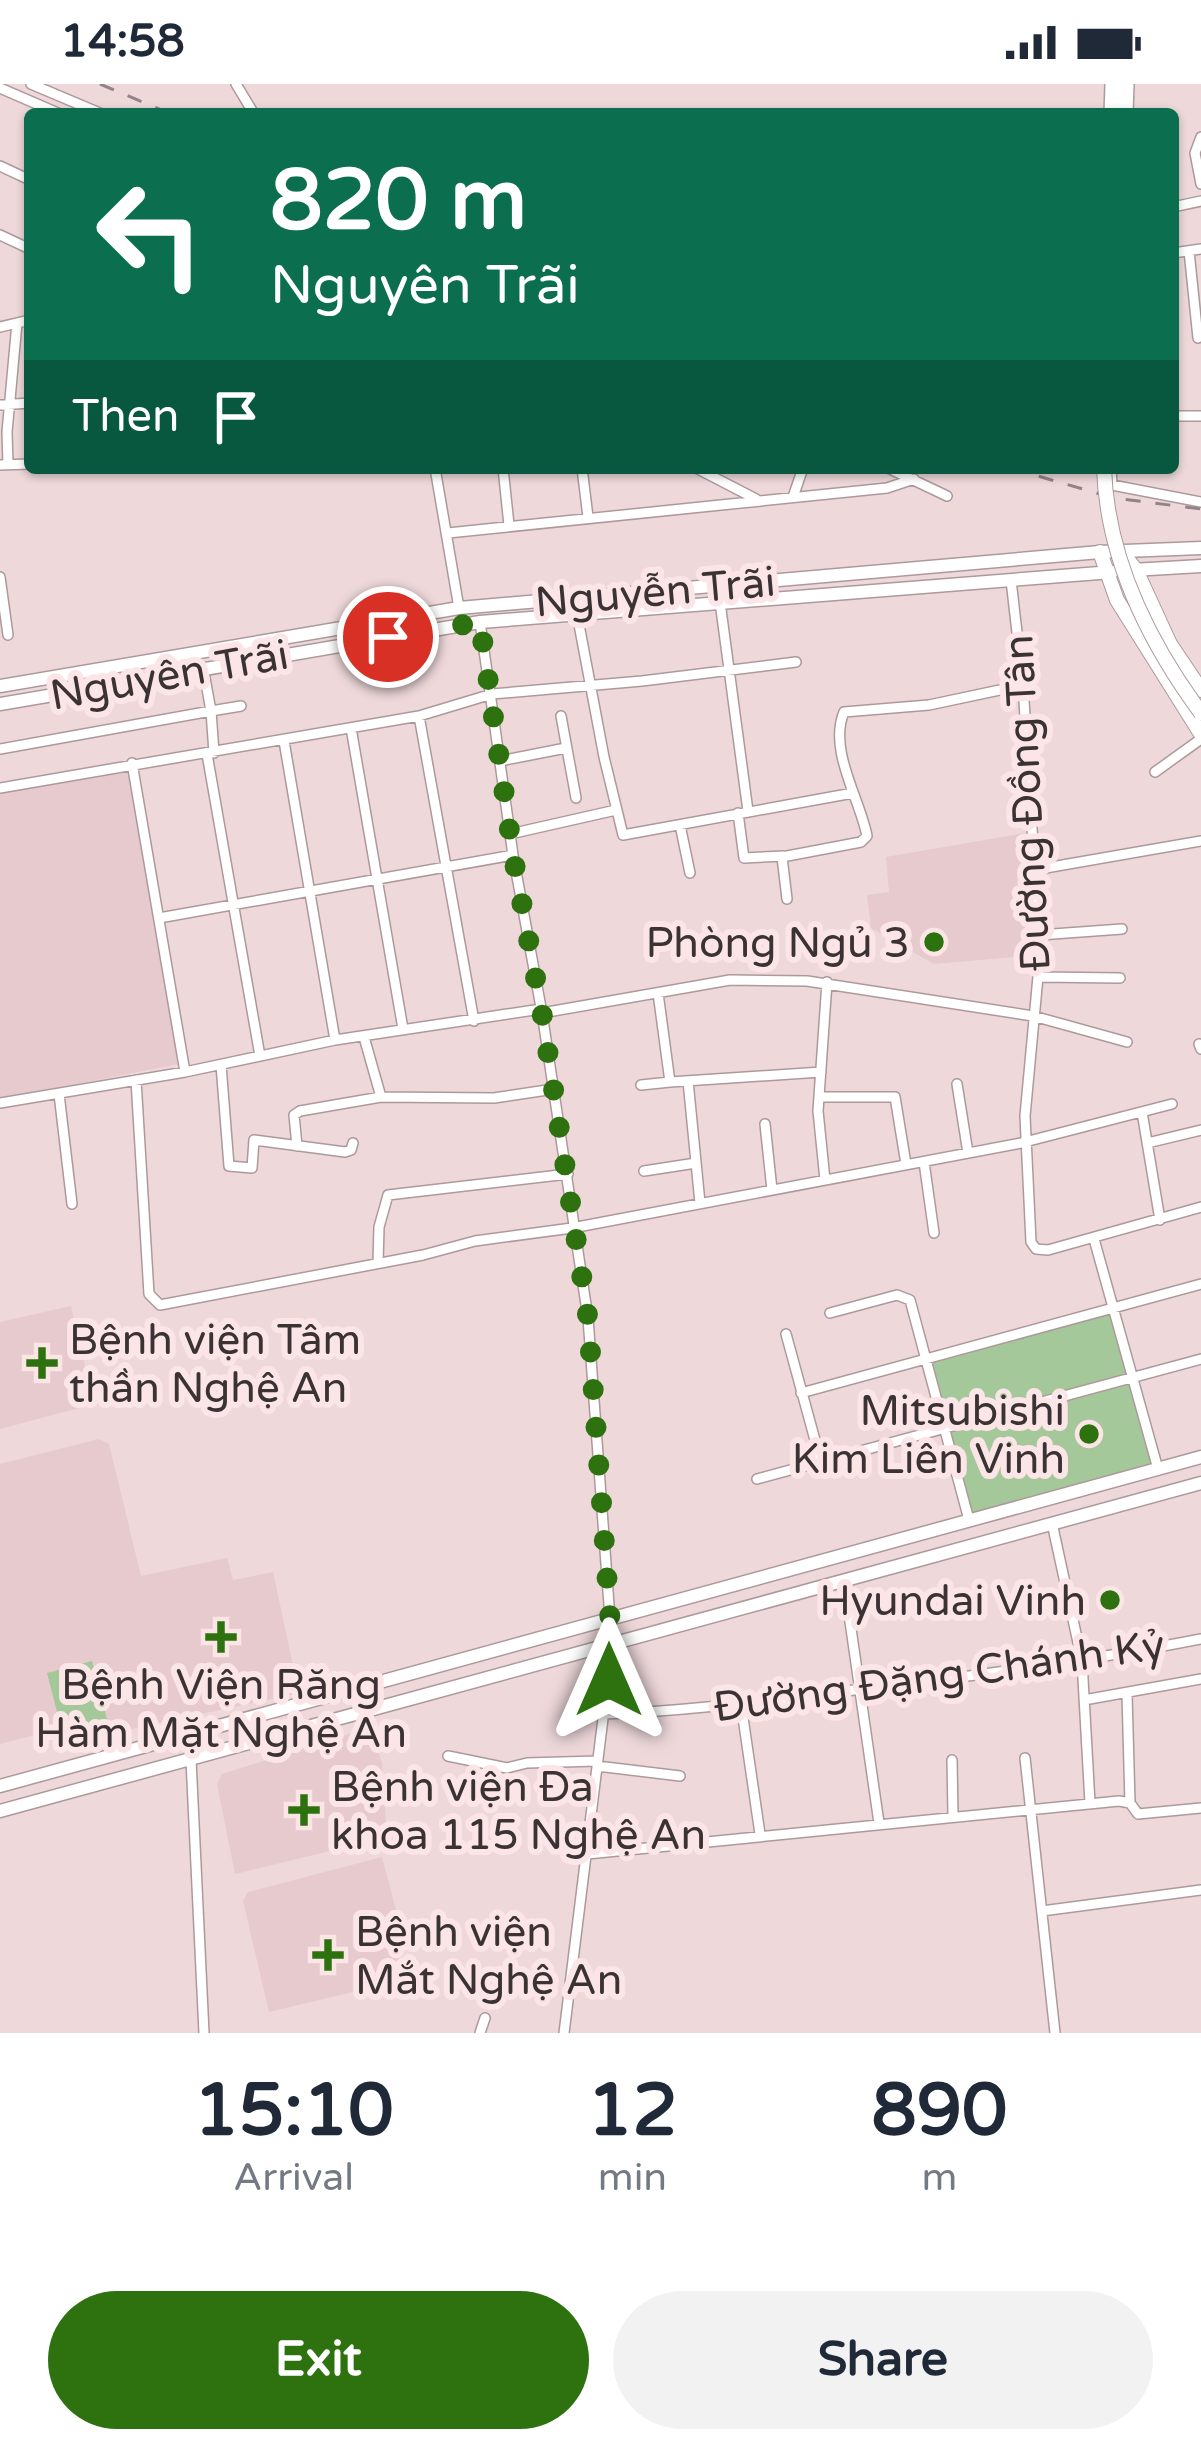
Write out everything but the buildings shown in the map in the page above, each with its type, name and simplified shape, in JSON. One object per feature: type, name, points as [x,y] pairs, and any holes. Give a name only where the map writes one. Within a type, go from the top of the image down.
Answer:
[{"type":"highway","points":[[1107,474],[1108,512],[1125,577],[1141,616],[1201,713]]},
{"type":"highway","points":[[1121,551],[1136,569],[1170,644],[1201,690]]},
{"type":"highway","points":[[1100,552],[1117,600],[1201,737]]},
{"type":"main road","name":"Nguyễn Trãi","points":[[0,686],[459,608],[1100,552],[1201,548]]},
{"type":"main road","name":"Nguyễn Trãi","points":[[480,622],[1201,566]]},
{"type":"main road","points":[[459,608],[480,622]]},
{"type":"main road","name":"Nguyên Trãi","points":[[0,704],[480,622]]},
{"type":"main road","points":[[0,1786],[1201,1457]]},
{"type":"main road","points":[[0,1811],[1201,1483]]},
{"type":"main road","points":[[1045,1499],[1052,1522]]},
{"type":"main road","points":[[185,1735],[191,1760]]},
{"type":"main road","points":[[23,1780],[29,1803]]},
{"type":"street","points":[[31,84],[88,108]]},
{"type":"street","points":[[0,88],[46,108]]},
{"type":"street","points":[[1201,137],[1195,153],[1201,184]]},
{"type":"street","points":[[1195,250],[1198,338]]},
{"type":"street","points":[[0,327],[24,321]]},
{"type":"street","points":[[4,464],[5,405],[17,323]]},
{"type":"street","points":[[436,474],[459,608]]},
{"type":"street","points":[[504,474],[509,525]]},
{"type":"street","points":[[583,474],[588,517]]},
{"type":"street","points":[[708,474],[756,499]]},
{"type":"street","points":[[793,497],[801,474]]},
{"type":"street","points":[[902,474],[947,496]]},
{"type":"street","points":[[1109,474],[1112,485],[1201,502]]},
{"type":"street","points":[[448,533],[887,488],[914,479]]},
{"type":"street","points":[[0,577],[8,635]]},
{"type":"street","name":"Đường Đồng Tân","points":[[1011,580],[1023,685],[1039,935],[1040,977],[1025,1140],[1031,1243],[1041,1250],[1094,1239]]},
{"type":"street","points":[[720,602],[744,859],[864,839],[867,831],[842,748],[840,718],[844,712],[929,705],[1023,685]]},
{"type":"street","points":[[577,614],[625,836],[853,793]]},
{"type":"street","points":[[480,622],[588,1318],[612,1646],[564,2033]]},
{"type":"street","points":[[0,788],[419,716],[492,694],[796,662]]},
{"type":"street","points":[[203,667],[233,905],[260,1057]]},
{"type":"street","points":[[0,749],[241,706]]},
{"type":"street","points":[[419,716],[474,1021]]},
{"type":"street","points":[[561,716],[576,798]]},
{"type":"street","points":[[351,728],[403,1029]]},
{"type":"street","points":[[1155,772],[1201,737]]},
{"type":"street","points":[[284,741],[335,1040]]},
{"type":"street","points":[[500,761],[566,748]]},
{"type":"street","points":[[132,764],[185,1072]]},
{"type":"street","points":[[510,834],[616,810]]},
{"type":"street","points":[[680,824],[690,873]]},
{"type":"street","points":[[1034,869],[1201,841]]},
{"type":"street","points":[[159,918],[513,855]]},
{"type":"street","points":[[783,856],[787,899]]},
{"type":"street","points":[[1039,935],[1122,929]]},
{"type":"street","points":[[1040,977],[1120,978]]},
{"type":"street","points":[[0,1103],[185,1072],[335,1040],[742,980],[827,982],[1034,1016],[1126,1042]]},
{"type":"street","points":[[825,1180],[819,1097],[827,982]]},
{"type":"street","points":[[658,993],[670,1082]]},
{"type":"street","points":[[364,1037],[381,1097]]},
{"type":"street","points":[[220,1065],[229,1166],[252,1168],[254,1140],[345,1152],[353,1143]]},
{"type":"street","points":[[641,1084],[821,1072]]},
{"type":"street","points":[[136,1080],[149,1294],[153,1302],[164,1304],[475,1241],[572,1228],[924,1162],[1172,1104]]},
{"type":"street","points":[[688,1081],[700,1203]]},
{"type":"street","points":[[957,1084],[968,1153]]},
{"type":"street","points":[[297,1146],[294,1115],[300,1111],[381,1097],[494,1098],[554,1088]]},
{"type":"street","points":[[59,1094],[72,1204]]},
{"type":"street","points":[[819,1097],[895,1097],[906,1164]]},
{"type":"street","points":[[1142,1112],[1160,1220]]},
{"type":"street","points":[[765,1124],[772,1190]]},
{"type":"street","points":[[1147,1143],[1201,1130]]},
{"type":"street","points":[[924,1162],[934,1233]]},
{"type":"street","points":[[644,1172],[696,1163]]},
{"type":"street","points":[[378,1263],[386,1196],[568,1174]]},
{"type":"street","points":[[1158,1469],[1094,1239],[1201,1207]]},
{"type":"street","points":[[801,1393],[1201,1284]]},
{"type":"street","points":[[830,1313],[905,1296],[912,1303],[969,1520]]},
{"type":"street","points":[[786,1334],[820,1462]]},
{"type":"street","points":[[757,1479],[1201,1359]]},
{"type":"street","points":[[1052,1522],[1082,1661],[1090,1803]]},
{"type":"street","points":[[844,1580],[878,1823]]},
{"type":"street","name":"Đường Đặng Chánh Kỷ","points":[[605,1714],[861,1689],[1082,1661],[1201,1639]]},
{"type":"street","points":[[1084,1700],[1201,1679]]},
{"type":"street","points":[[1127,1694],[1130,1804],[1138,1814],[1201,1808]]},
{"type":"street","points":[[741,1704],[760,1834]]},
{"type":"street","points":[[448,1756],[507,1768],[527,1762],[597,1763],[680,1776]]},
{"type":"street","points":[[1025,1758],[1055,2033]]},
{"type":"street","points":[[191,1760],[204,2033]]},
{"type":"street","points":[[952,1760],[953,1816]]},
{"type":"street","points":[[586,1854],[1090,1803],[1130,1804]]},
{"type":"street","points":[[1042,1911],[1201,1890]]},
{"type":"street","points":[[480,2033],[485,2018]]},
{"type":"shaded area","points":[[130,772],[184,1063],[0,1099],[0,792]]},
{"type":"shaded area","points":[[1031,832],[1040,955],[934,964],[871,928],[867,895],[889,892],[886,857]]},
{"type":"shaded area","name":"Bệnh viện Tâm thần Nghệ An","points":[[71,1306],[94,1404],[0,1429],[0,1322]]},
{"type":"shaded area","points":[[99,1439],[109,1444],[141,1576],[227,1558],[233,1580],[273,1572],[299,1693],[61,1744],[42,1733],[0,1744],[0,1464]]},
{"type":"shaded area","name":"Bệnh viện Đa khoa 115 Nghệ An","points":[[371,1727],[382,1763],[387,1837],[235,1874],[217,1784],[222,1774]]},
{"type":"shaded area","name":"Bệnh viện Mắt Nghệ An","points":[[382,1857],[401,1929],[398,1981],[269,2012],[243,1901],[248,1892]]},
{"type":"green space","points":[[1114,1308],[1158,1469],[969,1520],[928,1358]]},
{"type":"green space","points":[[92,1661],[108,1723],[63,1735],[47,1673]]},
{"type":"railway","points":[[100,84],[157,108]]},
{"type":"railway","points":[[1031,474],[1114,498],[1201,509]]},
{"type":"place","name":"Phòng Ngủ 3","points":[[934,942]]},
{"type":"place","name":"Bệnh viện Tâm thần Nghệ An","points":[[42,1363]]},
{"type":"place","name":"Mitsubishi Kim Liên Vinh","points":[[1089,1434]]},
{"type":"place","name":"Hyundai Vinh","points":[[1110,1600]]},
{"type":"place","name":"Bệnh Viện Răng Hàm Mặt Nghệ An","points":[[221,1637]]},
{"type":"place","name":"Bệnh viện Đa khoa 115 Nghệ An","points":[[304,1810]]},
{"type":"place","name":"Bệnh viện Mắt Nghệ An","points":[[328,1955]]},
{"type":"route","points":[[388,637],[480,622],[588,1318],[612,1646],[609,1680]]}]
